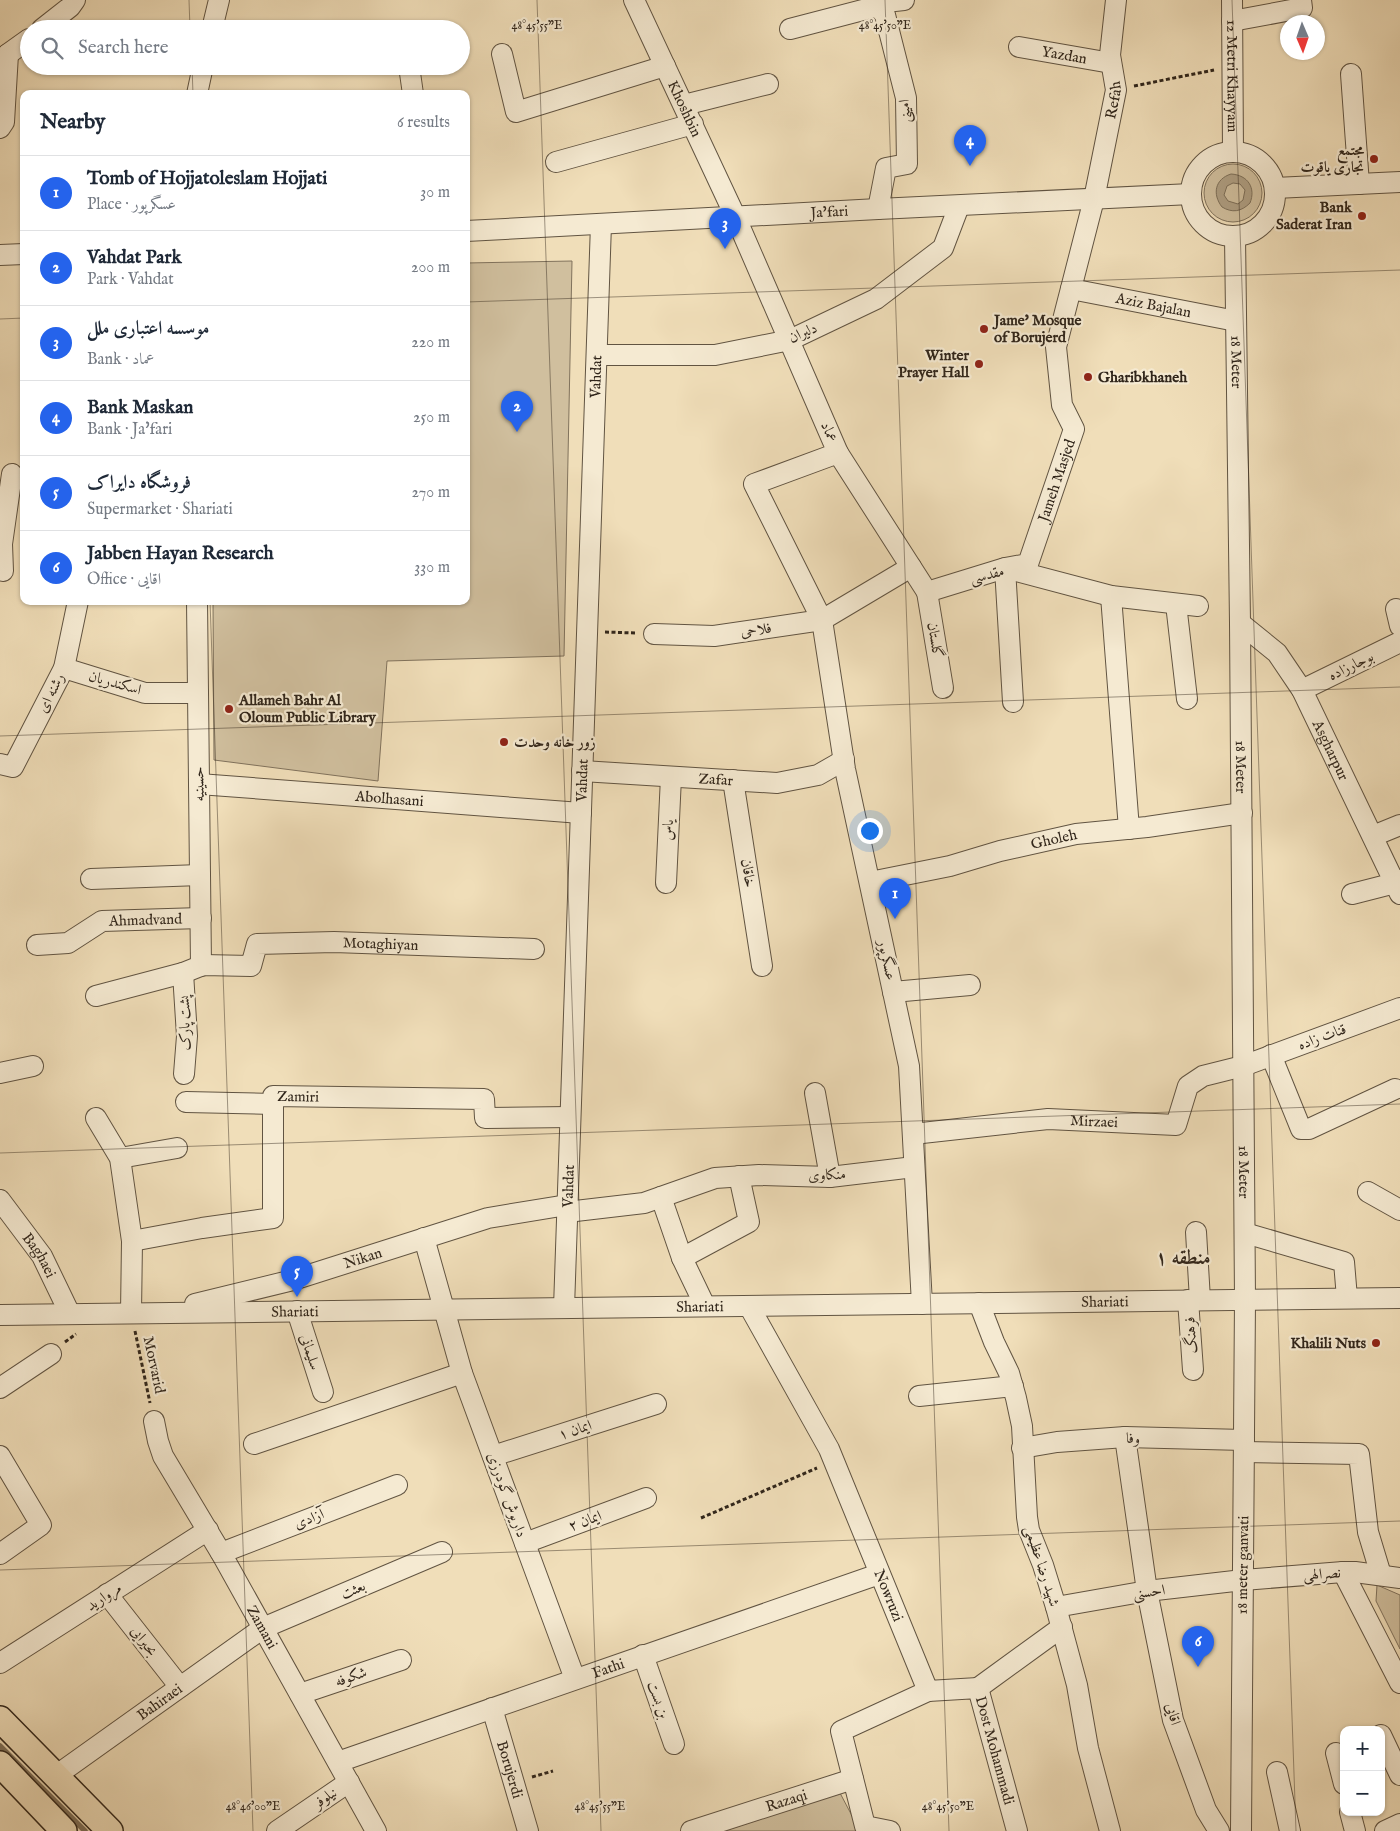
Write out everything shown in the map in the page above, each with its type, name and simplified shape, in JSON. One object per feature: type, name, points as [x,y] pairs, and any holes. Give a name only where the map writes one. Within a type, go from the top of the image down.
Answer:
[{"type":"main road","points":[[0,1720],[110,1831]]},
{"type":"main road","points":[[0,1764],[64,1831]]},
{"type":"street","points":[[214,20],[219,0]]},
{"type":"street","name":"Khoshbin","points":[[634,0],[736,218]]},
{"type":"street","points":[[790,29],[876,3],[904,0]]},
{"type":"street","name":"Refah","points":[[1094,199],[1116,90],[1110,55],[1116,0]]},
{"type":"street","name":"12 Metri Khayyam","points":[[1232,0],[1233,152]]},
{"type":"street","points":[[1232,21],[1302,8],[1301,0]]},
{"type":"street","points":[[51,20],[70,2]]},
{"type":"street","name":"امینی","points":[[876,3],[885,14],[906,98],[907,164],[886,168],[878,209]]},
{"type":"street","points":[[0,128],[4,122],[4,53],[20,44]]},
{"type":"street","name":"Yazdan","points":[[1019,47],[1111,63]]},
{"type":"street","points":[[502,54],[516,112],[665,66]]},
{"type":"street","points":[[1351,74],[1359,184]]},
{"type":"street","points":[[198,90],[201,75]]},
{"type":"street","points":[[410,75],[412,90]]},
{"type":"street","points":[[684,105],[768,84]]},
{"type":"street","points":[[556,162],[693,124]]},
{"type":"street","points":[[1233,152],[1244,153],[1256,158],[1272,176],[1275,188],[1275,200],[1272,211],[1266,221],[1257,229],[1235,236],[1221,234],[1204,224],[1194,208],[1191,194],[1193,182],[1199,170],[1208,160],[1219,154],[1233,152]]},
{"type":"street","points":[[1275,188],[1400,182]]},
{"type":"street","name":"Ja'fari","points":[[470,231],[1191,194]]},
{"type":"street","name":"Jameh Masjed","points":[[1005,568],[1028,564],[1074,429],[1062,405],[1056,347],[1094,199]]},
{"type":"street","name":"دلیران","points":[[597,355],[715,355],[790,340],[876,299],[943,248],[959,206]]},
{"type":"street","name":"عماد","points":[[736,218],[838,453],[754,484],[822,620]]},
{"type":"street","name":"Vahdat","points":[[564,1308],[601,224]]},
{"type":"street","name":"18 Meter","points":[[1235,236],[1242,813],[1245,1300]]},
{"type":"street","points":[[0,255],[20,254]]},
{"type":"street","name":"Aziz Bajalan","points":[[1071,289],[1236,321]]},
{"type":"street","points":[[838,453],[927,592]]},
{"type":"street","points":[[3,571],[2,544],[12,474]]},
{"type":"street","name":"فلاحی","points":[[654,634],[714,636],[822,620],[911,567]]},
{"type":"street","points":[[1005,568],[1013,702]]},
{"type":"street","name":"مقدسی","points":[[927,592],[1005,568],[1110,596],[1198,606]]},
{"type":"street","name":"گلستان","points":[[927,592],[943,688]]},
{"type":"street","points":[[1110,596],[1129,829]]},
{"type":"street","points":[[1176,604],[1188,699]]},
{"type":"street","name":"رشنه ای","points":[[0,764],[13,767],[64,668],[77,605]]},
{"type":"street","name":"حسینیه","points":[[192,969],[201,918],[197,605]]},
{"type":"street","name":"عسگرپور","points":[[822,620],[844,759],[909,1066],[922,1304]]},
{"type":"street","name":"Asgharpur","points":[[1240,623],[1277,653],[1302,690],[1398,886]]},
{"type":"street","name":"بوجارزاده","points":[[1302,690],[1400,642]]},
{"type":"street","name":"اسکندریان","points":[[64,668],[145,693],[198,693]]},
{"type":"street","name":"Zafar","points":[[582,771],[776,783],[818,775],[844,759]]},
{"type":"street","name":"یاس","points":[[666,883],[671,777]]},
{"type":"street","name":"خاقان","points":[[733,780],[762,966]]},
{"type":"street","name":"Abolhasani","points":[[199,784],[581,813]]},
{"type":"street","name":"Gholeh","points":[[870,882],[950,866],[1000,850],[1076,834],[1129,829],[1242,813]]},
{"type":"street","points":[[1373,836],[1400,824]]},
{"type":"street","points":[[91,879],[200,875]]},
{"type":"street","points":[[1352,894],[1398,886]]},
{"type":"street","name":"Ahmadvand","points":[[37,945],[68,942],[102,921],[201,918]]},
{"type":"street","name":"Motaghiyan","points":[[192,969],[251,966],[258,944],[334,942],[534,949]]},
{"type":"street","points":[[96,996],[192,969]]},
{"type":"street","name":"پشت پارک","points":[[184,1074],[192,969]]},
{"type":"street","points":[[893,992],[970,986]]},
{"type":"street","name":"قنات زاده","points":[[1243,1066],[1400,1008]]},
{"type":"street","points":[[1271,1056],[1301,1129],[1309,1130],[1395,1089]]},
{"type":"street","points":[[0,1073],[33,1066]]},
{"type":"street","name":"Mirzaei","points":[[913,1134],[1048,1119],[1176,1125],[1188,1086],[1203,1076],[1243,1066]]},
{"type":"street","points":[[815,1093],[830,1177]]},
{"type":"street","name":"Zamiri","points":[[132,1241],[202,1228],[273,1218],[272,1096],[484,1099],[485,1118],[570,1117]]},
{"type":"street","points":[[186,1102],[272,1104]]},
{"type":"street","points":[[96,1118],[120,1158],[132,1241],[131,1313]]},
{"type":"street","points":[[120,1158],[177,1148]]},
{"type":"street","name":"منکاوی","points":[[567,1209],[644,1203],[715,1178],[759,1175],[830,1177],[914,1167]]},
{"type":"street","points":[[682,1258],[749,1222],[740,1176]]},
{"type":"street","points":[[1368,1192],[1400,1210]]},
{"type":"street","points":[[661,1197],[682,1258],[706,1306]]},
{"type":"street","name":"Baghaei","points":[[0,1200],[42,1256],[70,1314]]},
{"type":"street","name":"Nikan","points":[[158,1313],[294,1280],[488,1218],[567,1209]]},
{"type":"street","name":"فرهنگ","points":[[1193,1370],[1196,1232]]},
{"type":"street","points":[[1245,1233],[1344,1262],[1347,1298]]},
{"type":"street","name":"داریوش گودرزی","points":[[424,1238],[462,1372],[575,1679]]},
{"type":"street","name":"Shariati","points":[[0,1315],[1400,1298]]},
{"type":"street","name":"18 meter ganvati","points":[[1241,1831],[1245,1300]]},
{"type":"street","name":"شهید رضا عظیمی","points":[[979,1303],[1013,1386],[1022,1426],[1026,1517],[1044,1565],[1062,1627],[1077,1685],[1088,1748],[1110,1831]]},
{"type":"street","name":"Nowruzi","points":[[749,1306],[829,1449],[928,1691]]},
{"type":"street","name":"سلیمانی","points":[[297,1311],[323,1392]]},
{"type":"street","points":[[0,1388],[52,1354]]},
{"type":"street","points":[[254,1444],[462,1372]]},
{"type":"street","points":[[919,1396],[1013,1386]]},
{"type":"street","name":"ایمان ۱","points":[[493,1456],[656,1404]]},
{"type":"street","name":"Zamani","points":[[154,1421],[163,1456],[208,1530],[376,1831]]},
{"type":"street","name":"وفا","points":[[1022,1448],[1057,1442],[1125,1437],[1359,1454],[1368,1532],[1390,1577]]},
{"type":"street","name":"اقایی","points":[[1125,1437],[1147,1591],[1173,1720],[1206,1810],[1218,1831]]},
{"type":"street","points":[[0,1456],[41,1525],[0,1554]]},
{"type":"street","name":"آزادی","points":[[221,1553],[397,1485]]},
{"type":"street","name":"ایمان ۲","points":[[525,1543],[646,1498]]},
{"type":"street","name":"مروارید","points":[[0,1663],[208,1530]]},
{"type":"street","name":"بعثت","points":[[263,1628],[442,1552]]},
{"type":"street","points":[[1343,1572],[1400,1683]]},
{"type":"street","name":"نصرالهی","points":[[1243,1580],[1343,1572],[1390,1577]]},
{"type":"street","name":"Fathi","points":[[338,1762],[879,1574]]},
{"type":"street","name":"احسنی","points":[[1056,1607],[1147,1591],[1243,1580]]},
{"type":"street","name":"بحیرایی","points":[[107,1594],[180,1687]]},
{"type":"street","points":[[978,1688],[1062,1627]]},
{"type":"street","name":"Bahiraei","points":[[57,1776],[263,1628]]},
{"type":"street","name":"بن بست","points":[[643,1655],[674,1744]]},
{"type":"street","name":"شکوفه","points":[[300,1694],[401,1660]]},
{"type":"street","name":"Dost Mohammadi","points":[[928,1691],[978,1688],[1017,1831]]},
{"type":"street","points":[[890,1831],[864,1826],[841,1731],[928,1691]]},
{"type":"street","name":"Borujerdi","points":[[492,1708],[528,1831]]},
{"type":"street","points":[[1385,1743],[1400,1775]]},
{"type":"street","points":[[1336,1753],[1341,1771]]},
{"type":"street","points":[[1277,1772],[1290,1831]]},
{"type":"street","name":"Razaqi","points":[[691,1831],[853,1779]]},
{"type":"street","name":"نیلوفر","points":[[277,1831],[349,1782]]},
{"type":"street","points":[[1351,1816],[1355,1831]]},
{"type":"street","points":[[1385,1831],[1400,1824]]},
{"type":"path","points":[[1116,90],[1233,67]]},
{"type":"path","points":[[587,631],[654,634]]},
{"type":"path","name":"Morvarid","points":[[131,1313],[154,1421]]},
{"type":"path","points":[[701,1518],[834,1461]]},
{"type":"shaded area","points":[[1233,164],[1244,166],[1257,177],[1262,193],[1260,204],[1249,217],[1233,222],[1222,220],[1209,209],[1204,193],[1206,182],[1217,169]]},
{"type":"shaded area","points":[[1231,174],[1242,177],[1251,187],[1252,197],[1250,203],[1236,211],[1222,207],[1217,197],[1218,183]],"holes":[[[1233,183],[1240,184],[1245,190],[1243,200],[1238,204],[1228,201],[1224,195],[1227,186]]]},
{"type":"shaded area","points":[[572,261],[564,656],[387,661],[378,781],[214,760],[213,605],[470,605],[470,263]]},
{"type":"shaded area","points":[[1377,1585],[1400,1595],[1400,1649],[1376,1601]]},
{"type":"shaded area","points":[[840,1793],[860,1831],[724,1831]]},
{"type":"waterway","points":[[0,1746],[85,1831]]},
{"type":"place","name":"مجتمع تجاری یاقوت","points":[[1374,159]]},
{"type":"place","name":"Bank Maskan","points":[[970,166]]},
{"type":"place","name":"Bank Saderat Iran","points":[[1362,216]]},
{"type":"place","name":"موسسه اعتباری ملل","points":[[725,249]]},
{"type":"place","name":"Jame' Mosque of Borujerd","points":[[984,329]]},
{"type":"place","name":"Winter Prayer Hall","points":[[979,364]]},
{"type":"place","name":"Gharibkhaneh","points":[[1088,377]]},
{"type":"place","name":"Vahdat Park","points":[[517,432]]},
{"type":"place","name":"Allameh Bahr Al Oloum Public Library","points":[[229,709]]},
{"type":"place","name":"زور خانه وحدت","points":[[504,742]]},
{"type":"place","name":"Tomb of Hojjatoleslam Hojjati","points":[[895,919]]},
{"type":"place","name":"فروشگاه دایراک","points":[[297,1297]]},
{"type":"place","name":"Khalili Nuts","points":[[1376,1343]]},
{"type":"place","name":"Jabben Hayan Research","points":[[1198,1667]]},
{"type":"district","name":"منطقه ۱","points":[[1183,1258]]}]
